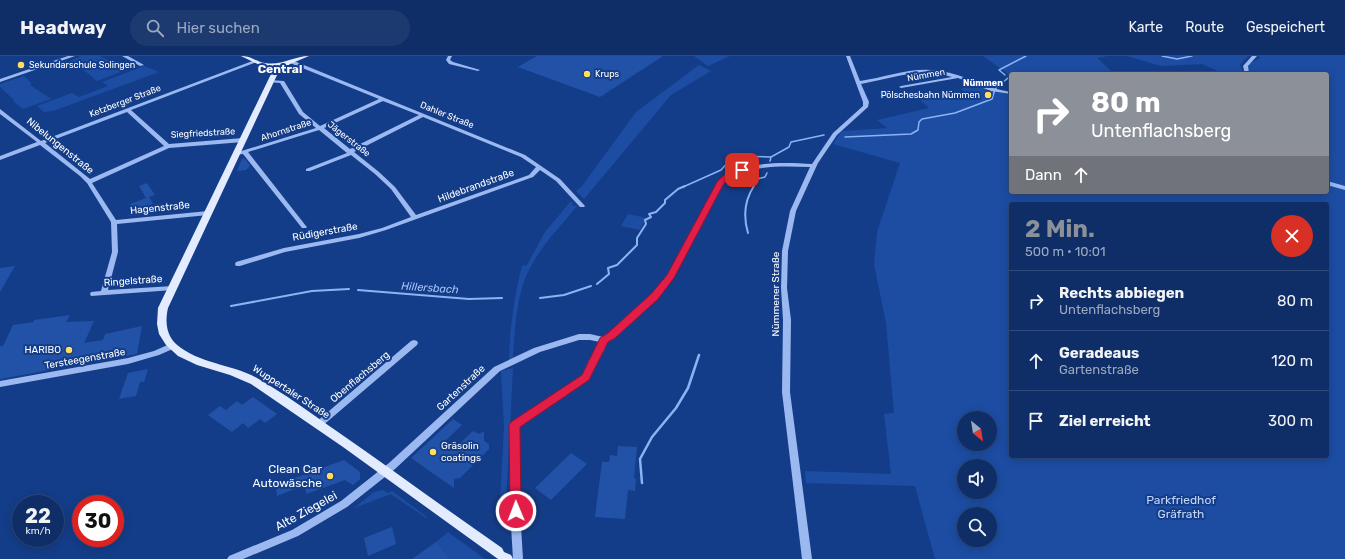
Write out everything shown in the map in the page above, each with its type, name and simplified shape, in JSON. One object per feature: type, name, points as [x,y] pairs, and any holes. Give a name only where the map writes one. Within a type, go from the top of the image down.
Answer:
[{"type":"main road","points":[[244,56],[275,69],[306,56]]},
{"type":"main road","points":[[252,56],[275,69]]},
{"type":"main road","name":"Wuppertaler Straße","points":[[275,69],[271,81],[243,140],[241,153],[208,213],[163,308],[161,322],[164,334],[172,346],[185,356],[235,372],[252,380],[503,556]]},
{"type":"street","points":[[0,81],[73,56]]},
{"type":"street","points":[[124,56],[142,65]]},
{"type":"street","points":[[450,56],[448,60],[451,63],[478,70]]},
{"type":"street","name":"Nümmener Straße","points":[[807,559],[786,392],[787,320],[784,288],[785,251],[793,211],[814,166],[835,134],[865,107],[866,102],[848,56]]},
{"type":"street","points":[[1246,72],[1246,64],[1255,56]]},
{"type":"street","name":"Ketzberger Straße","points":[[0,158],[257,61]]},
{"type":"street","name":"Dahler Straße","points":[[290,63],[517,153],[558,180],[582,206]]},
{"type":"street","points":[[858,83],[916,71],[941,72],[958,77]]},
{"type":"street","name":"Nümmen","points":[[900,87],[958,77],[996,91],[1009,93]]},
{"type":"street","name":"Jägerstraße","points":[[271,81],[282,82],[301,113],[377,173],[393,188],[415,218]]},
{"type":"street","name":"Ahornstraße","points":[[241,153],[320,128],[383,99]]},
{"type":"street","name":"Siegfriedstraße","points":[[128,110],[168,146],[243,140]]},
{"type":"street","name":"Nibelungenstraße","points":[[0,111],[42,142],[89,182],[114,222]]},
{"type":"street","points":[[308,170],[350,152],[424,115]]},
{"type":"street","points":[[89,182],[168,146]]},
{"type":"street","name":"Rüdigerstraße","points":[[241,153],[270,183],[304,228]]},
{"type":"street","points":[[518,559],[514,425],[586,377],[593,360],[601,349],[604,340],[612,336],[659,293],[671,276],[720,184],[727,176],[742,170],[765,167],[814,166]]},
{"type":"street","name":"Hildebrandstraße","points":[[415,218],[531,176],[539,167]]},
{"type":"street","points":[[1329,184],[1345,188]]},
{"type":"street","name":"Hagenstraße","points":[[114,222],[208,213]]},
{"type":"street","name":"Rüdigerstraße","points":[[238,264],[284,250],[370,233],[415,218]]},
{"type":"street","points":[[104,293],[115,252],[114,222]]},
{"type":"street","name":"Ringelstraße","points":[[93,294],[173,288]]},
{"type":"street","name":"Gartenstraße","points":[[384,472],[497,369],[537,350],[576,338],[590,336],[604,340]]},
{"type":"street","name":"Obenflachsberg","points":[[318,425],[414,343]]},
{"type":"street","name":"Tersteegenstraße","points":[[0,384],[128,362],[150,356],[172,346]]},
{"type":"street","name":"Alte Ziegelei","points":[[232,559],[285,538],[311,525],[344,504],[384,472]]},
{"type":"green space","points":[[81,56],[100,56],[126,70],[97,81],[80,67],[78,68],[67,62]]},
{"type":"green space","points":[[694,56],[730,56],[708,66]]},
{"type":"green space","points":[[983,56],[1108,56],[1097,58],[1112,72],[1009,72],[1009,75]]},
{"type":"green space","points":[[1127,56],[1248,56],[1240,65],[1243,72],[1220,72],[1202,64],[1161,66]]},
{"type":"green space","points":[[1258,56],[1345,56],[1345,187],[1329,183],[1329,72],[1248,72],[1247,70],[1249,64],[1260,58]]},
{"type":"green space","points":[[699,65],[711,71],[671,95],[584,199],[576,191],[582,186],[636,112]]},
{"type":"green space","points":[[144,66],[159,72],[53,111],[44,112],[37,106],[72,93],[79,97],[108,86],[102,82]]},
{"type":"green space","points":[[24,76],[32,84],[30,85],[51,99],[23,109],[0,87],[0,84]]},
{"type":"green space","name":"Parkfriedhof Gräfrath","points":[[961,81],[997,92],[1009,94],[1009,194],[1329,194],[1329,185],[1345,190],[1345,559],[935,559],[915,486],[806,483],[805,471],[891,474],[884,414],[894,413],[886,323],[874,264],[877,232],[900,163],[833,144],[842,131],[887,128],[877,120],[929,108],[920,100],[962,95],[964,92],[961,89],[963,88]]},
{"type":"green space","points":[[571,201],[573,203],[571,205],[577,206],[539,253],[529,270],[521,290],[517,313],[513,358],[509,359],[513,312],[522,266],[527,265],[545,232]]},
{"type":"green space","points":[[161,203],[154,214],[126,216]]},
{"type":"green space","points":[[628,214],[646,218],[640,230],[621,226]]},
{"type":"green space","points":[[513,368],[505,522],[499,523],[504,426],[501,371]]},
{"type":"green space","points":[[383,490],[388,493],[392,491],[427,517],[426,518],[391,494],[354,508],[374,492]]},
{"type":"green space","points":[[448,532],[485,559],[450,559],[436,542]]},
{"type":"building","name":"Krups","points":[[537,56],[663,56],[600,97],[518,67]]},
{"type":"building","points":[[244,158],[250,165],[249,167],[246,170],[237,171],[242,159]]},
{"type":"building","points":[[147,183],[155,195],[146,198],[139,186]]},
{"type":"building","points":[[149,197],[153,204],[134,211],[130,204]]},
{"type":"building","points":[[15,266],[0,292],[0,268]]},
{"type":"building","name":"HARIBO","points":[[70,315],[66,322],[94,321],[84,343],[103,340],[105,334],[142,326],[137,354],[0,379],[0,346],[3,346],[13,325],[34,322],[34,320]]},
{"type":"building","points":[[148,369],[144,382],[140,382],[136,396],[119,399],[128,373]]},
{"type":"building","points":[[253,397],[277,414],[265,423],[260,419],[248,428],[243,423],[232,432],[208,415],[220,406],[226,410],[237,401],[242,405]]},
{"type":"building","name":"Gräsolin coatings","points":[[453,419],[462,425],[444,442],[454,449],[473,431],[479,434],[484,431],[484,441],[489,444],[489,449],[460,478],[454,479],[454,488],[411,458]]},
{"type":"building","points":[[618,446],[637,447],[634,478],[636,479],[635,491],[628,490],[625,519],[595,517],[602,462],[609,462],[610,455],[617,456]]},
{"type":"building","points":[[571,453],[587,464],[551,500],[535,488]]},
{"type":"building","name":"Clean Car Autowäsche","points":[[344,460],[360,472],[360,479],[353,485],[345,480],[306,494],[305,485],[277,496],[276,485]]},
{"type":"building","points":[[392,527],[396,544],[368,556],[364,538]]},
{"type":"building","points":[[436,542],[450,559],[412,559]]},
{"type":"waterway","points":[[1005,75],[999,70],[1026,56]]},
{"type":"waterway","points":[[1162,56],[1177,59],[1192,56]]},
{"type":"waterway","points":[[845,137],[911,134],[918,130],[919,122],[922,119],[955,113],[992,99],[995,89],[1008,78]]},
{"type":"waterway","points":[[771,157],[789,147],[791,142],[824,135]]},
{"type":"waterway","name":"Hillersbach","points":[[683,187],[721,170],[729,161],[740,156],[771,157]]},
{"type":"waterway","name":"Hillersbach","points":[[770,161],[771,157]]},
{"type":"waterway","points":[[753,187],[757,179],[765,177],[767,173]]},
{"type":"waterway","name":"Hillersbach","points":[[597,284],[609,274],[608,268],[617,265],[637,245],[637,238],[646,224],[645,220],[651,217],[649,214],[656,212],[665,203],[665,200],[678,189],[685,186]]},
{"type":"waterway","points":[[748,233],[745,221],[745,209],[748,197],[754,186]]},
{"type":"waterway","name":"Hillersbach","points":[[540,298],[564,295],[591,286]]},
{"type":"waterway","name":"Hillersbach","points":[[231,306],[312,291],[349,289]]},
{"type":"waterway","name":"Hillersbach","points":[[358,290],[469,299],[502,298]]},
{"type":"waterway","points":[[642,483],[640,459],[652,437],[676,408],[688,388],[699,355]]},
{"type":"place","name":"Sekundarschule Solingen","points":[[21,65]]},
{"type":"place","name":"Krups","points":[[587,74]]},
{"type":"place","name":"Pölschesbahn Nümmen","points":[[988,95]]},
{"type":"place","name":"HARIBO","points":[[69,350]]},
{"type":"place","name":"Gräsolin coatings","points":[[433,452]]},
{"type":"place","name":"Clean Car Autowäsche","points":[[330,476]]},
{"type":"district","name":"Central","points":[[280,69]]},
{"type":"district","name":"Nümmen","points":[[983,83]]},
{"type":"route","points":[[516,511],[514,425],[586,377],[593,360],[601,349],[604,340],[612,336],[655,297],[671,276],[723,180],[727,176],[742,170]]}]
